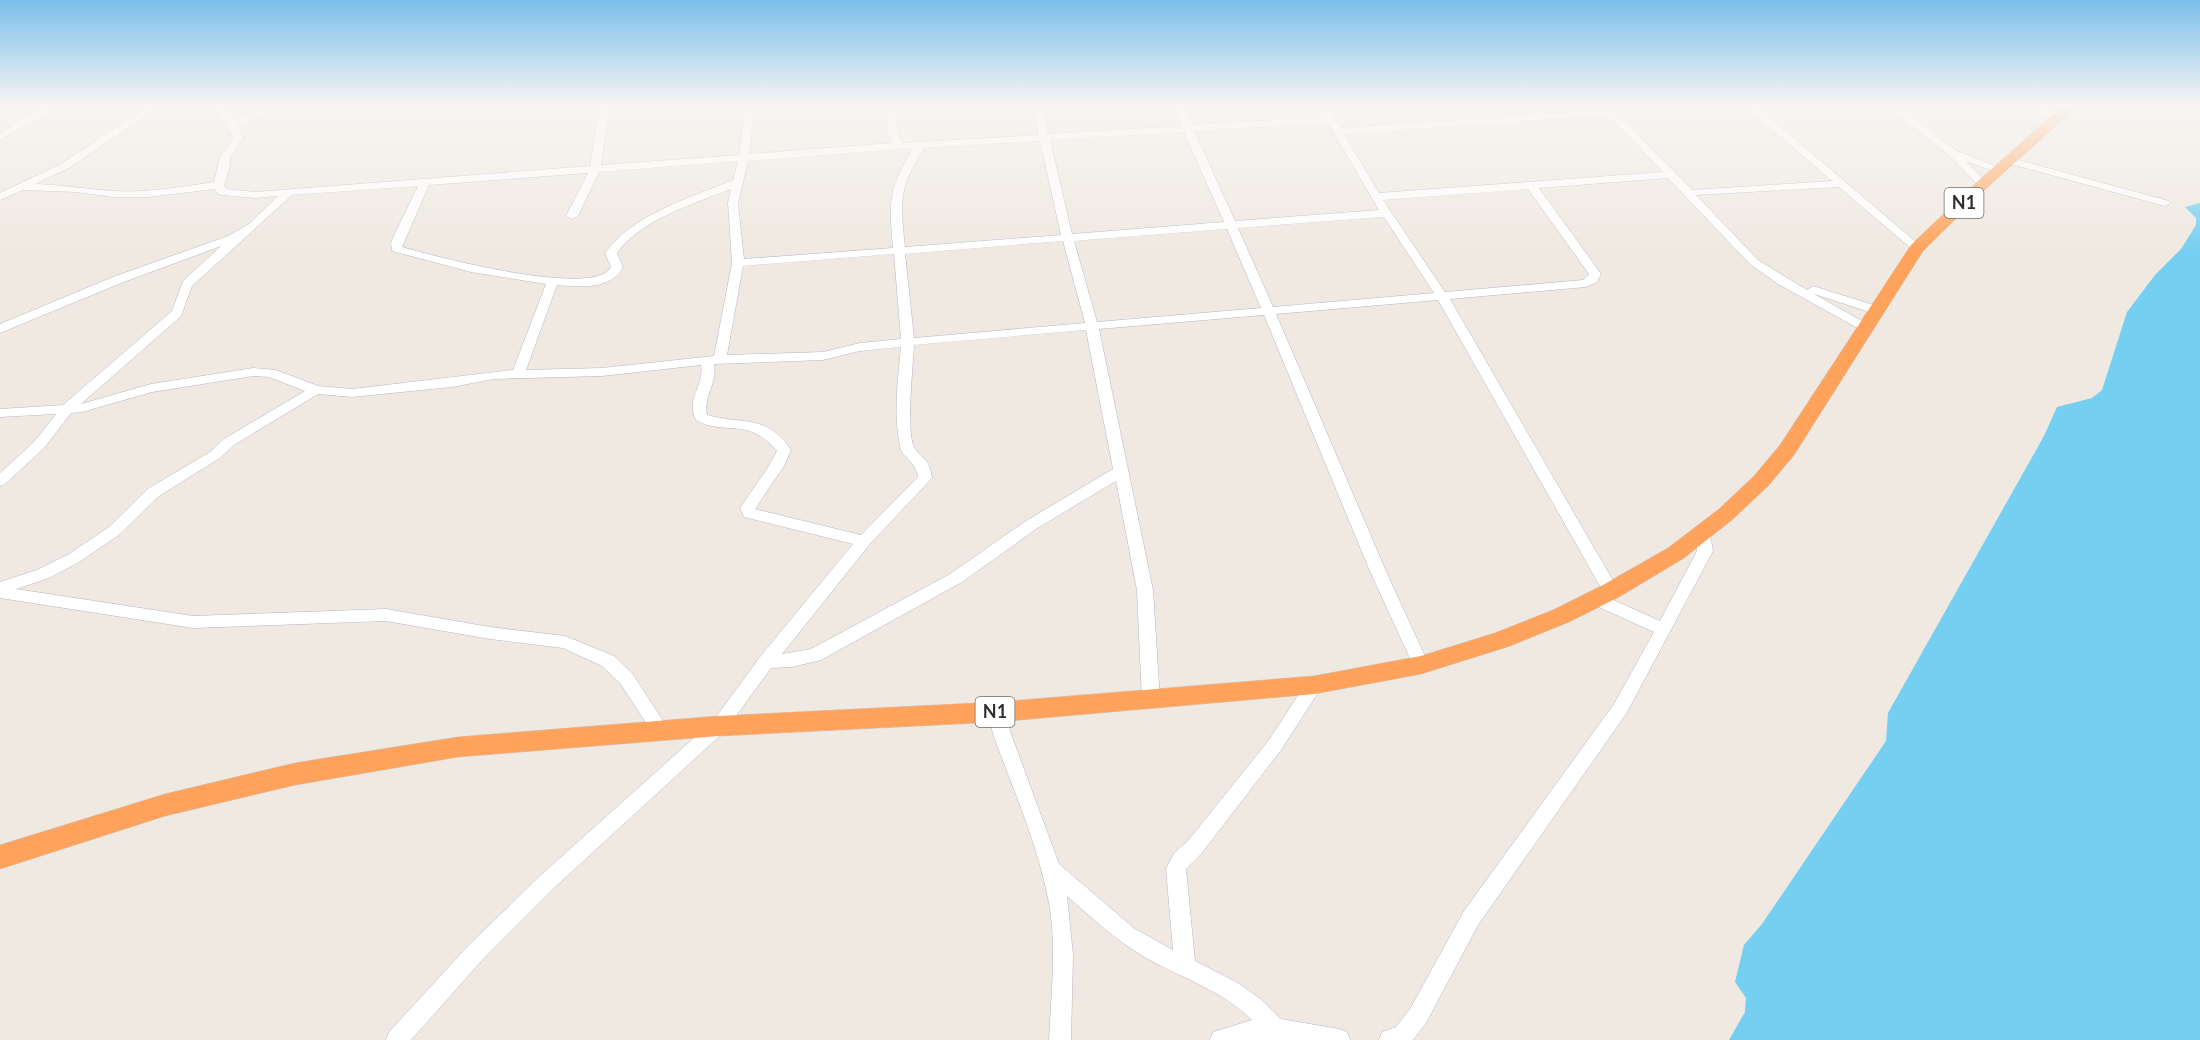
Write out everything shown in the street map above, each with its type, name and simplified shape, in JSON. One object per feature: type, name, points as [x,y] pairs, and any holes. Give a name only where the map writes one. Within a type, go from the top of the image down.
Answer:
[{"type":"highway","name":"N1","points":[[0,857],[165,805],[295,774],[458,747],[719,726],[997,712],[1151,701],[1314,685],[1421,665],[1502,640],[1603,595],[1676,553],[1704,533],[1761,482],[1787,450],[1917,248],[2017,155]]},
{"type":"street","points":[[0,197],[84,155]]},
{"type":"street","points":[[227,155],[219,185],[222,192],[231,194],[425,183],[788,155]]},
{"type":"street","points":[[572,216],[595,169],[597,155]]},
{"type":"street","points":[[744,155],[733,203],[738,263],[710,375],[698,403],[700,417],[706,420],[755,425],[773,435],[784,450],[780,463],[757,490],[747,508],[749,513],[864,541]]},
{"type":"street","points":[[398,1040],[477,951],[548,881],[670,773],[719,726],[766,662],[864,541],[925,478],[923,464],[907,448],[903,402],[909,342],[896,215],[898,188],[902,175],[914,155]]},
{"type":"street","points":[[1047,155],[1092,327],[1145,590],[1151,701]]},
{"type":"street","points":[[1199,155],[1269,311],[1377,569],[1421,665]]},
{"type":"street","points":[[1352,155],[1376,196],[1442,296],[1603,595],[1664,630]]},
{"type":"street","points":[[1652,155],[1754,262],[1782,281],[1870,319]]},
{"type":"street","points":[[1658,155],[1771,266],[1870,319]]},
{"type":"street","points":[[1808,155],[1917,248]]},
{"type":"street","points":[[1954,155],[1983,184]]},
{"type":"street","points":[[1960,155],[2165,203]]},
{"type":"street","points":[[1376,196],[1671,175]]},
{"type":"street","points":[[425,183],[397,242],[396,249],[492,272],[553,281],[587,281],[608,278],[617,267],[611,253],[620,240],[680,205],[738,182]]},
{"type":"street","points":[[23,187],[76,189],[113,194],[148,194],[219,185]]},
{"type":"street","points":[[0,413],[67,410],[180,382],[253,372],[271,374],[316,390],[352,393],[518,374],[602,372],[714,360],[824,356],[860,347],[909,342],[1586,283],[1593,279],[1594,274],[1531,185]]},
{"type":"street","points":[[1699,195],[1767,189],[1846,186]]},
{"type":"street","points":[[0,482],[39,445],[67,410],[177,313],[181,294],[187,284],[290,191]]},
{"type":"street","points":[[738,263],[1388,213]]},
{"type":"street","points":[[0,329],[106,284],[213,247],[245,230]]},
{"type":"street","points":[[518,374],[553,281]]},
{"type":"street","points":[[0,590],[43,574],[74,558],[114,531],[154,492],[215,454],[228,442],[316,390]]},
{"type":"street","points":[[766,662],[815,655],[956,578],[1031,525],[1120,471]]},
{"type":"street","points":[[1390,1040],[1403,1035],[1418,1016],[1471,918],[1620,709],[1698,570],[1705,551],[1704,533]]},
{"type":"street","points":[[0,590],[193,622],[386,615],[490,633],[566,642],[608,661],[626,678],[660,730]]},
{"type":"street","points":[[1185,968],[1176,869],[1181,859],[1194,848],[1275,746],[1314,685]]},
{"type":"street","points":[[997,712],[1002,734],[1051,870],[1062,920],[1060,1040]]},
{"type":"street","points":[[1051,870],[1128,936],[1185,968],[1231,990],[1254,1007],[1275,1028]]},
{"type":"street","points":[[1221,1040],[1240,1032],[1275,1028],[1339,1040]]},
{"type":"water","points":[[2200,203],[2200,1040],[1729,1040],[1745,1012],[1746,998],[1735,982],[1744,945],[1762,924],[1886,741],[1888,713],[2044,436],[2057,407],[2092,398],[2102,390],[2127,312],[2155,275],[2181,249],[2196,225],[2196,218],[2185,207]]}]
